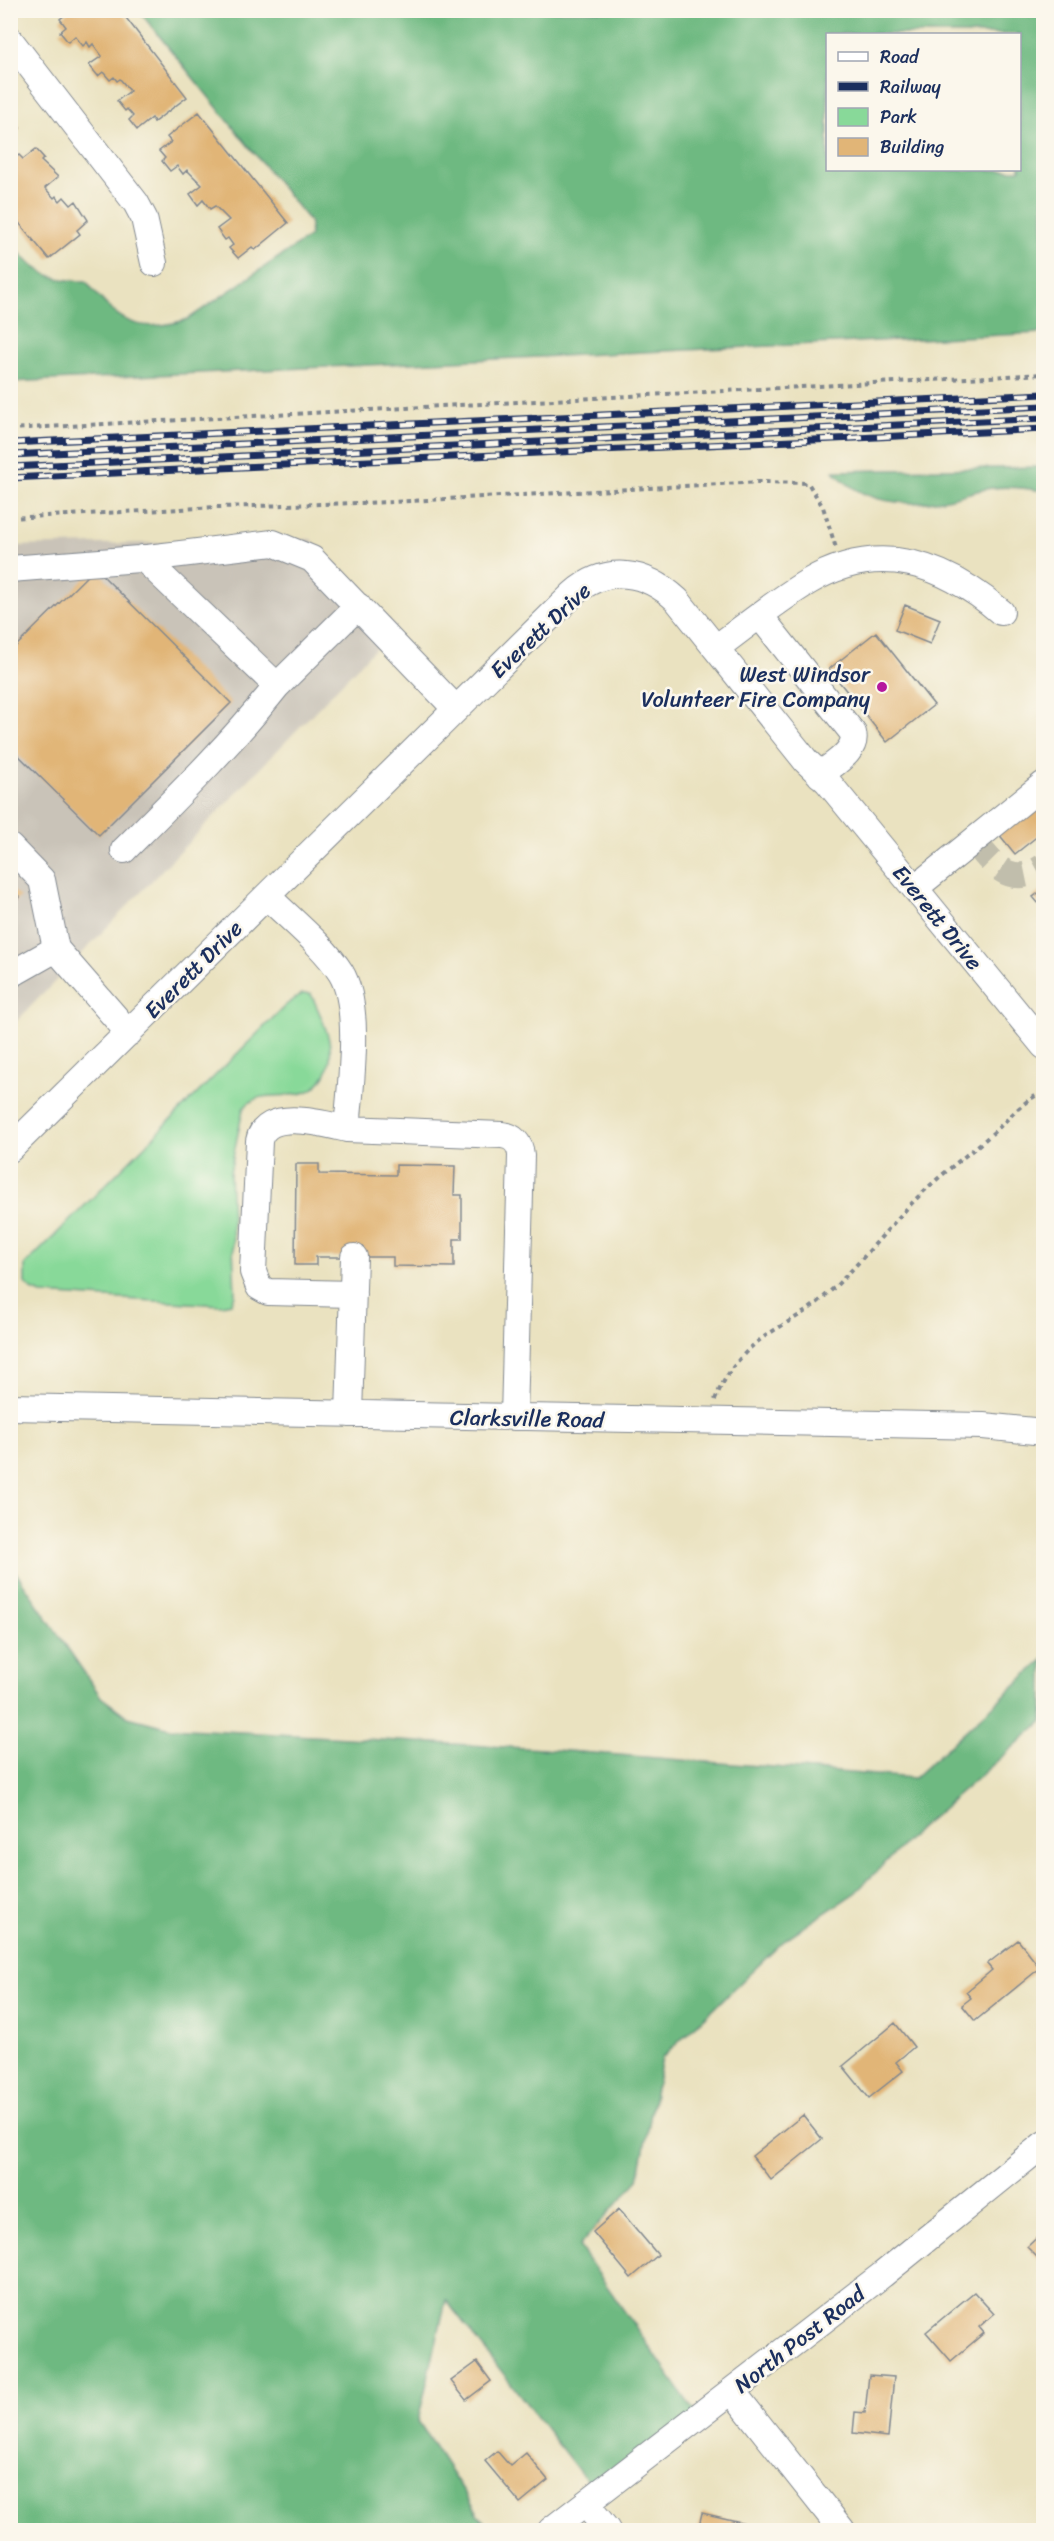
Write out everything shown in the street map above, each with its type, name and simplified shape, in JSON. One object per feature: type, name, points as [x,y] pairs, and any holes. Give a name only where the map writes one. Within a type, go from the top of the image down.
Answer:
[{"type":"street","points":[[10,40],[136,203],[144,218],[154,263]]},
{"type":"street","points":[[10,569],[143,558],[273,543],[312,559],[456,709]]},
{"type":"street","points":[[143,558],[277,686]]},
{"type":"street","points":[[716,648],[809,581],[842,567],[880,561],[924,566],[965,584],[1001,612]]},
{"type":"street","name":"Everett Drive","points":[[10,1149],[573,594],[588,582],[599,578],[632,575],[654,582],[677,600],[806,761],[915,888],[1044,1046]]},
{"type":"street","points":[[124,850],[248,722],[277,686],[358,606]]},
{"type":"street","points":[[760,616],[853,733],[855,740],[852,748],[820,775]]},
{"type":"street","points":[[915,888],[1044,784]]},
{"type":"street","points":[[10,847],[42,880],[56,949],[129,1033]]},
{"type":"street","points":[[267,896],[326,955],[345,981],[352,1012],[347,1129]]},
{"type":"street","points":[[10,975],[56,949]]},
{"type":"street","points":[[353,1294],[268,1292],[259,1287],[254,1272],[259,1141],[262,1131],[269,1124],[311,1122],[347,1129],[512,1137],[519,1145],[521,1155],[514,1417]]},
{"type":"street","points":[[349,1414],[354,1257]]},
{"type":"street","name":"Clarksville Road","points":[[10,1407],[983,1426],[1044,1432]]},
{"type":"street","name":"North Post Road","points":[[551,2530],[882,2275],[1044,2144]]},
{"type":"street","points":[[732,2391],[842,2530]]},
{"type":"street","points":[[586,2504],[607,2530]]},
{"type":"path","points":[[10,429],[1044,374]]},
{"type":"path","points":[[10,518],[219,507],[392,502],[759,482],[808,483],[823,507],[842,567]]},
{"type":"path","points":[[710,1421],[721,1385],[748,1350],[776,1328],[822,1299],[866,1257],[910,1206],[938,1179],[1026,1102],[1044,1092]]},
{"type":"shaded area","points":[[311,539],[396,627],[11,1027],[11,546]]},
{"type":"green space","points":[[139,11],[1043,11],[1043,333],[11,382],[11,244],[43,273],[61,279],[86,281],[118,315],[141,325],[155,326],[188,319],[310,236],[310,222]]},
{"type":"green space","points":[[1043,467],[1043,491],[992,488],[942,500],[913,503],[870,496],[845,482],[834,471]]},
{"type":"green space","points":[[302,994],[311,994],[321,1015],[328,1038],[330,1060],[321,1081],[311,1090],[299,1094],[258,1098],[243,1109],[230,1172],[235,1295],[231,1303],[221,1305],[41,1294],[32,1290],[25,1283],[25,1265],[286,1005]]},
{"type":"green space","points":[[10,1564],[101,1697],[128,1717],[170,1728],[542,1749],[914,1778],[1043,1660],[1043,1721],[919,1829],[855,1893],[787,1938],[662,2058],[638,2180],[579,2246],[701,2421],[600,2498],[446,2300],[418,2421],[489,2530],[11,2530]]},
{"type":"building","points":[[71,10],[120,10],[187,97],[154,122],[152,118],[137,130],[129,120],[133,116],[127,109],[125,111],[117,101],[130,91],[120,79],[117,81],[114,77],[110,80],[103,72],[98,76],[89,65],[102,56],[93,44],[90,47],[87,42],[83,46],[75,36],[68,42],[60,32],[66,27],[60,19]]},
{"type":"building","points":[[199,112],[288,223],[255,250],[252,247],[238,258],[229,248],[233,245],[228,238],[225,240],[217,229],[229,220],[215,206],[210,209],[203,200],[198,205],[190,194],[202,185],[187,170],[183,174],[177,166],[170,171],[162,161],[165,158],[159,151],[171,142],[167,137]]},
{"type":"building","points":[[10,117],[20,128],[10,135]]},
{"type":"building","points":[[36,149],[44,158],[41,161],[58,177],[45,188],[60,201],[64,197],[71,205],[76,201],[88,220],[77,230],[80,234],[49,259],[10,212],[10,162],[19,155],[23,159]]},
{"type":"building","points":[[95,568],[231,703],[99,835],[10,747],[10,652]]},
{"type":"building","points":[[905,605],[940,619],[930,644],[895,630]]},
{"type":"building","name":"West Windsor Volunteer Fire Company","points":[[876,632],[934,705],[887,742],[829,669]]},
{"type":"building","points":[[1044,797],[1044,831],[1015,854],[998,833]]},
{"type":"building","points":[[10,888],[20,897],[10,906]]},
{"type":"building","points":[[1044,889],[1044,910],[1033,897]]},
{"type":"building","points":[[296,1164],[319,1164],[319,1174],[396,1175],[396,1165],[455,1166],[454,1195],[462,1195],[462,1239],[454,1239],[454,1267],[393,1266],[393,1257],[316,1257],[316,1265],[295,1265]]},
{"type":"building","points":[[1018,1940],[1040,1968],[975,2021],[962,2005],[971,1998],[966,1992],[992,1970],[987,1964]]},
{"type":"building","points":[[895,2023],[914,2047],[896,2062],[903,2071],[869,2098],[843,2066]]},
{"type":"building","points":[[803,2115],[822,2139],[771,2180],[752,2156]]},
{"type":"building","points":[[619,2209],[658,2255],[631,2278],[593,2232]]},
{"type":"building","points":[[1044,2231],[1044,2264],[1027,2247]]},
{"type":"building","points":[[974,2292],[994,2314],[979,2327],[984,2333],[951,2361],[926,2332]]},
{"type":"building","points":[[477,2362],[491,2381],[466,2400],[451,2381]]},
{"type":"building","points":[[869,2375],[894,2377],[888,2437],[853,2433],[855,2412],[865,2413]]},
{"type":"building","points":[[497,2451],[510,2466],[526,2453],[548,2480],[520,2503],[485,2461]]},
{"type":"building","points":[[702,2513],[750,2524],[748,2530],[698,2530]]},
{"type":"tunnel","points":[[974,841],[996,866],[1012,875],[1032,873],[1044,866]]},
{"type":"railway","points":[[10,443],[1044,394]]},
{"type":"railway","points":[[10,455],[1044,406]]},
{"type":"railway","points":[[10,467],[1044,418]]},
{"type":"railway","points":[[10,478],[1044,429]]},
{"type":"place","name":"West Windsor Volunteer Fire Company","points":[[882,687]]}]
